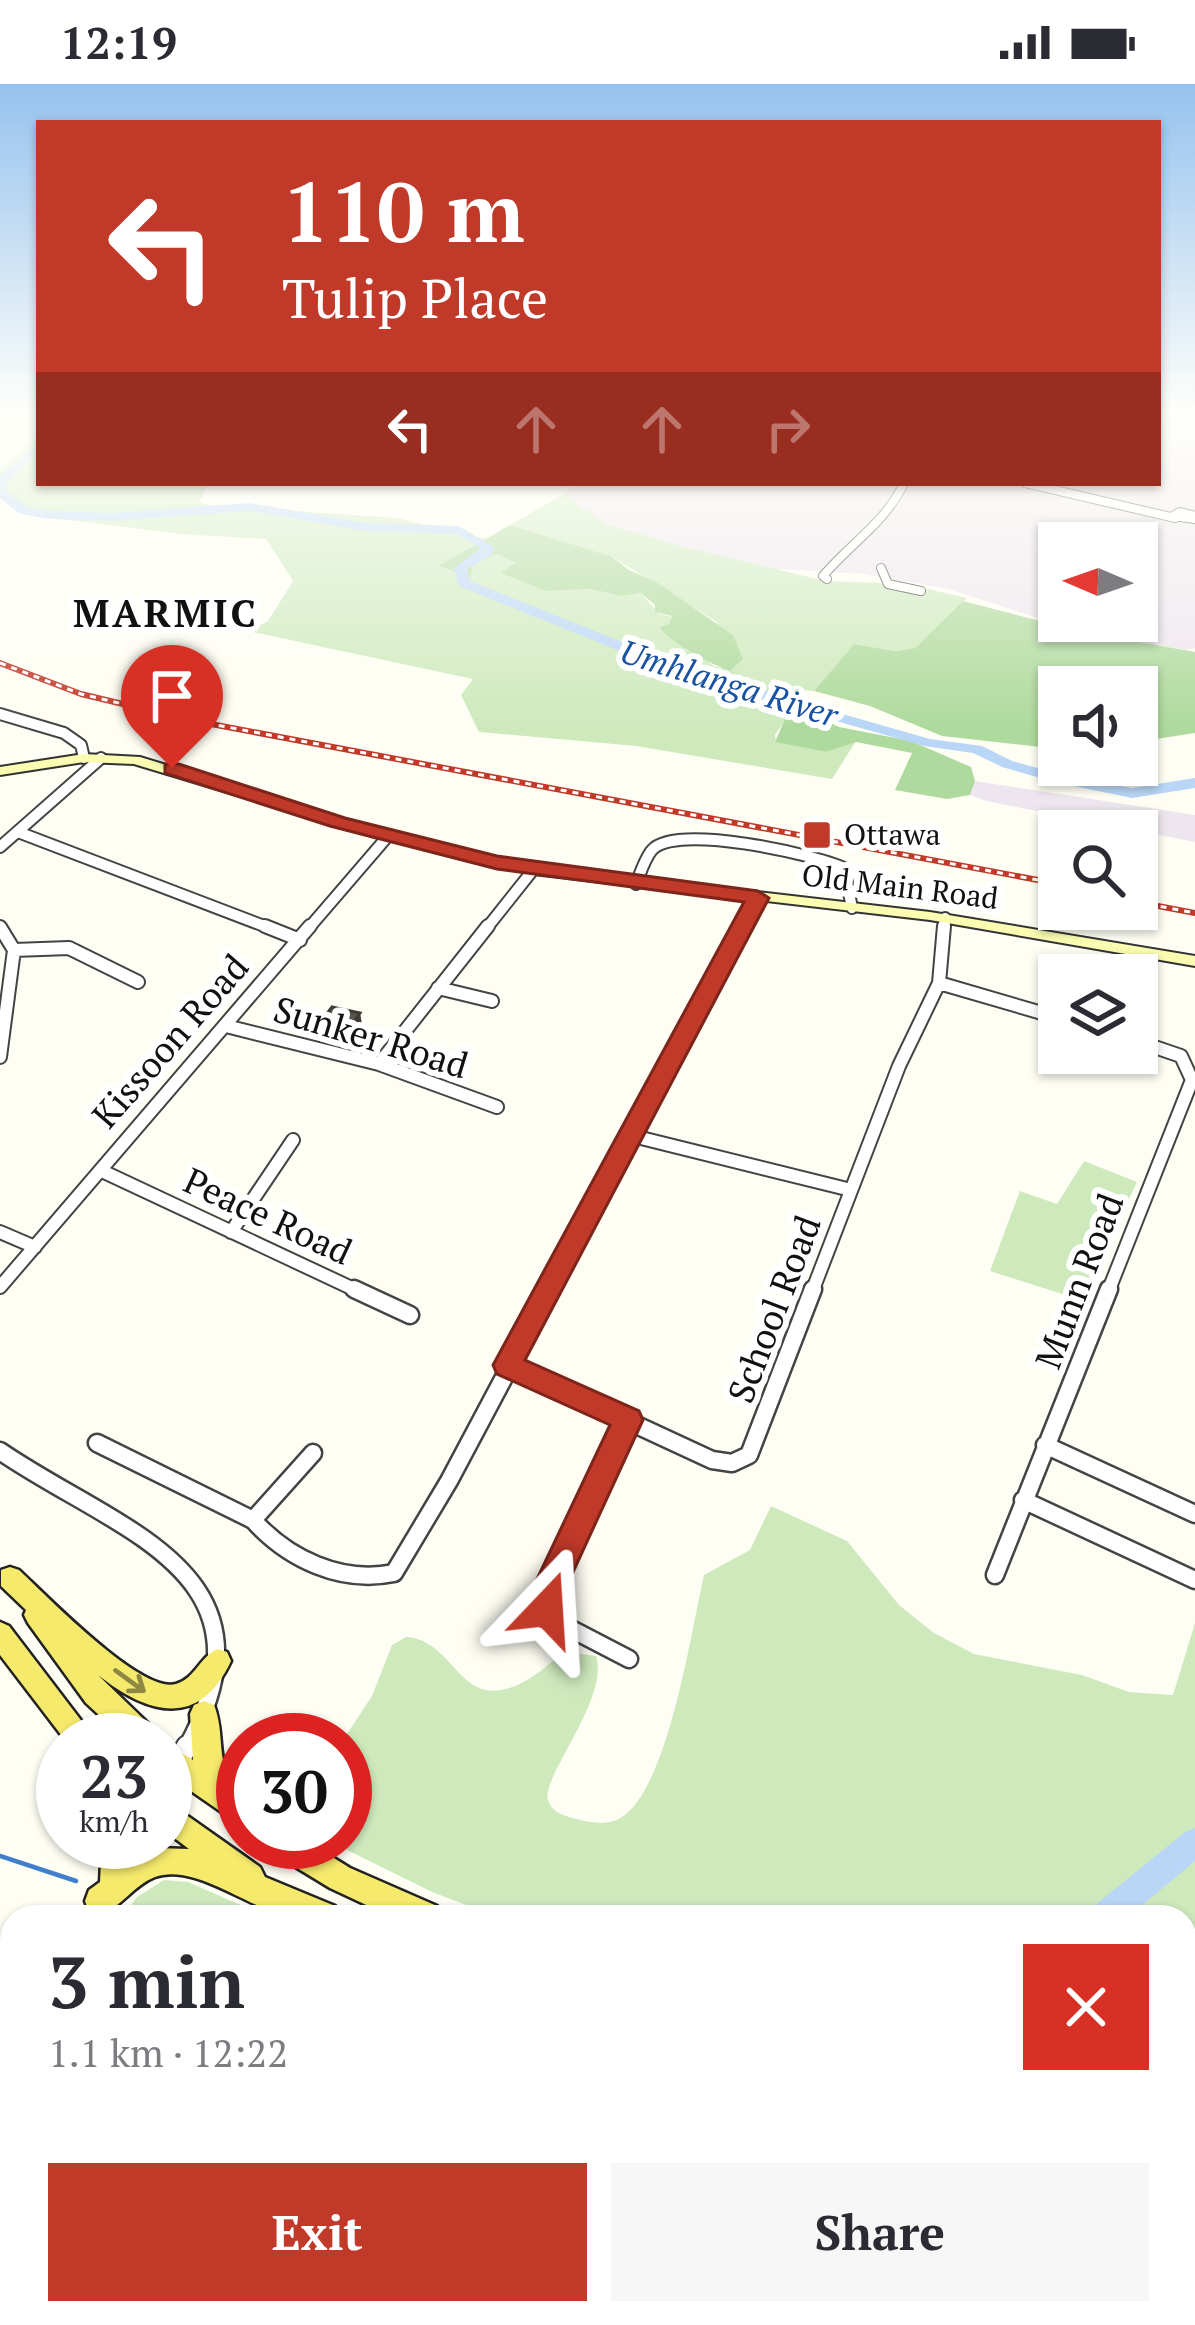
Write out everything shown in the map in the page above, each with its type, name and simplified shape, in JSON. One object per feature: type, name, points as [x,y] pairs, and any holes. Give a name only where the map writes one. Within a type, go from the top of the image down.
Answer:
[{"type":"main road","points":[[5,1569],[111,1668],[152,1696],[176,1697],[197,1688],[218,1661]]},
{"type":"main road","points":[[5,1569],[96,1694],[117,1713]]},
{"type":"main road","points":[[0,1634],[61,1713]]},
{"type":"main road","points":[[203,1714],[205,1755],[216,1773]]},
{"type":"main road","points":[[192,1835],[293,1904]]},
{"type":"main road","points":[[102,1898],[135,1873],[165,1861],[185,1863],[293,1904]]},
{"type":"main road","points":[[102,1898],[110,1869]]},
{"type":"main road","points":[[327,1869],[400,1905]]},
{"type":"street","points":[[826,579],[823,576],[833,562],[874,530],[882,518]]},
{"type":"street","points":[[881,568],[887,584],[921,591]]},
{"type":"street","points":[[0,714],[64,733],[92,758],[0,847]]},
{"type":"street","name":"Old Main Road","points":[[0,771],[92,758],[172,768],[388,836],[532,870],[963,921],[1195,962]]},
{"type":"street","points":[[18,832],[300,940]]},
{"type":"street","name":"Kissoon Road","points":[[0,1287],[388,836]]},
{"type":"street","points":[[636,884],[652,849],[667,841],[792,851],[821,856],[844,868],[852,908]]},
{"type":"street","points":[[379,1064],[532,870]]},
{"type":"street","points":[[97,1443],[253,1520],[278,1545],[319,1564],[361,1578],[394,1573],[449,1481],[758,898]]},
{"type":"street","name":"School Road","points":[[628,1420],[686,1450],[725,1463],[740,1462],[752,1449],[899,1066],[939,983],[944,922]]},
{"type":"street","points":[[0,927],[14,950],[0,1057]]},
{"type":"street","points":[[14,950],[69,948],[138,982]]},
{"type":"street","points":[[939,983],[1038,1012]]},
{"type":"street","points":[[438,988],[493,1001]]},
{"type":"street","name":"Sunker Road","points":[[226,1026],[379,1064],[497,1107]]},
{"type":"street","name":"Munn Road","points":[[995,1575],[1194,1080],[1185,1057],[1158,1048]]},
{"type":"street","name":"School Road","points":[[633,1136],[851,1190]]},
{"type":"street","points":[[231,1232],[293,1140]]},
{"type":"street","name":"Peace Road","points":[[102,1172],[410,1315]]},
{"type":"street","points":[[0,1232],[35,1246]]},
{"type":"street","points":[[508,1365],[628,1420],[545,1596],[552,1619],[628,1659]]},
{"type":"street","points":[[1045,1445],[1195,1514]]},
{"type":"street","points":[[0,1451],[56,1489],[152,1542],[182,1566],[206,1596],[218,1637],[218,1661],[203,1714],[192,1732]]},
{"type":"street","points":[[253,1520],[313,1453]]},
{"type":"street","points":[[1023,1500],[1195,1580]]},
{"type":"street","points":[[102,1898],[119,1869]]},
{"type":"shaded area","points":[[597,518],[1195,518],[1195,648],[1141,642],[1158,642],[1158,522],[1038,522],[1038,618],[948,589],[863,574],[775,569],[681,546]]},
{"type":"shaded area","points":[[975,781],[1195,815],[1195,842],[1158,835],[1158,810],[1038,811],[970,795]]},
{"type":"green space","points":[[50,518],[397,518],[486,539],[441,567],[469,578],[473,563],[498,554],[517,563],[511,577],[545,591],[641,593],[659,614],[673,617],[686,650],[700,652],[713,666],[726,669],[717,622],[611,556],[510,525],[523,518],[597,518],[681,546],[825,581],[906,584],[967,598],[915,648],[895,651],[854,644],[814,691],[799,690],[782,709],[790,713],[775,735],[776,742],[826,752],[856,741],[832,779],[636,746],[479,732],[461,695],[473,679],[248,631],[268,621],[293,581],[266,539]]},
{"type":"green space","points":[[510,525],[611,556],[658,583],[733,635],[743,659],[730,671],[682,646],[660,627],[669,624],[672,616],[655,612],[655,605],[641,593],[545,591],[501,573],[516,563],[498,554],[473,563],[470,578],[439,566]]},
{"type":"green space","points":[[963,601],[1038,621],[1038,642],[1139,642],[1195,652],[1195,733],[1158,739],[1158,666],[1038,666],[1038,747],[942,736],[870,706],[814,691],[854,644],[895,651],[915,648]]},
{"type":"green space","points":[[804,710],[839,727],[911,741],[971,767],[975,781],[970,795],[947,799],[895,790],[912,753],[856,742],[826,752],[775,742],[785,719]]},
{"type":"green space","points":[[1084,1161],[1137,1182],[1081,1300],[990,1271],[1020,1191],[1057,1204]]},
{"type":"green space","points":[[771,1506],[847,1541],[899,1605],[934,1633],[974,1654],[1082,1675],[1129,1692],[1173,1695],[1195,1623],[1195,1905],[466,1905],[372,1862],[372,1713],[361,1713],[392,1645],[406,1637],[424,1642],[475,1686],[490,1691],[510,1688],[566,1652],[596,1656],[593,1693],[555,1774],[548,1800],[559,1813],[606,1823],[622,1817],[653,1774],[676,1705],[704,1575],[750,1550]]},
{"type":"green space","points":[[164,1880],[188,1882],[241,1905],[131,1905]]},
{"type":"building","points":[[332,1007],[360,1013],[353,1023],[325,1016]]},
{"type":"waterway","name":"Umhlanga River","points":[[311,518],[365,527],[459,530],[488,547],[460,568],[464,583],[622,647],[648,664],[711,672],[778,700],[929,743],[977,749],[1007,764],[1060,779],[1132,793],[1195,783]]},
{"type":"waterway","name":"Umhlanga River","points":[[1119,1905],[1195,1842]]},
{"type":"waterway","points":[[0,1856],[76,1881]]},
{"type":"railway","points":[[0,663],[81,694],[190,720],[1038,880]]},
{"type":"railway","points":[[1158,906],[1195,913]]},
{"type":"place","name":"Ottawa","points":[[817,835]]},
{"type":"district","name":"MARMIC","points":[[166,613]]},
{"type":"route","points":[[172,768],[337,822],[532,870],[758,898],[508,1365],[628,1420],[545,1596],[547,1609]]}]
